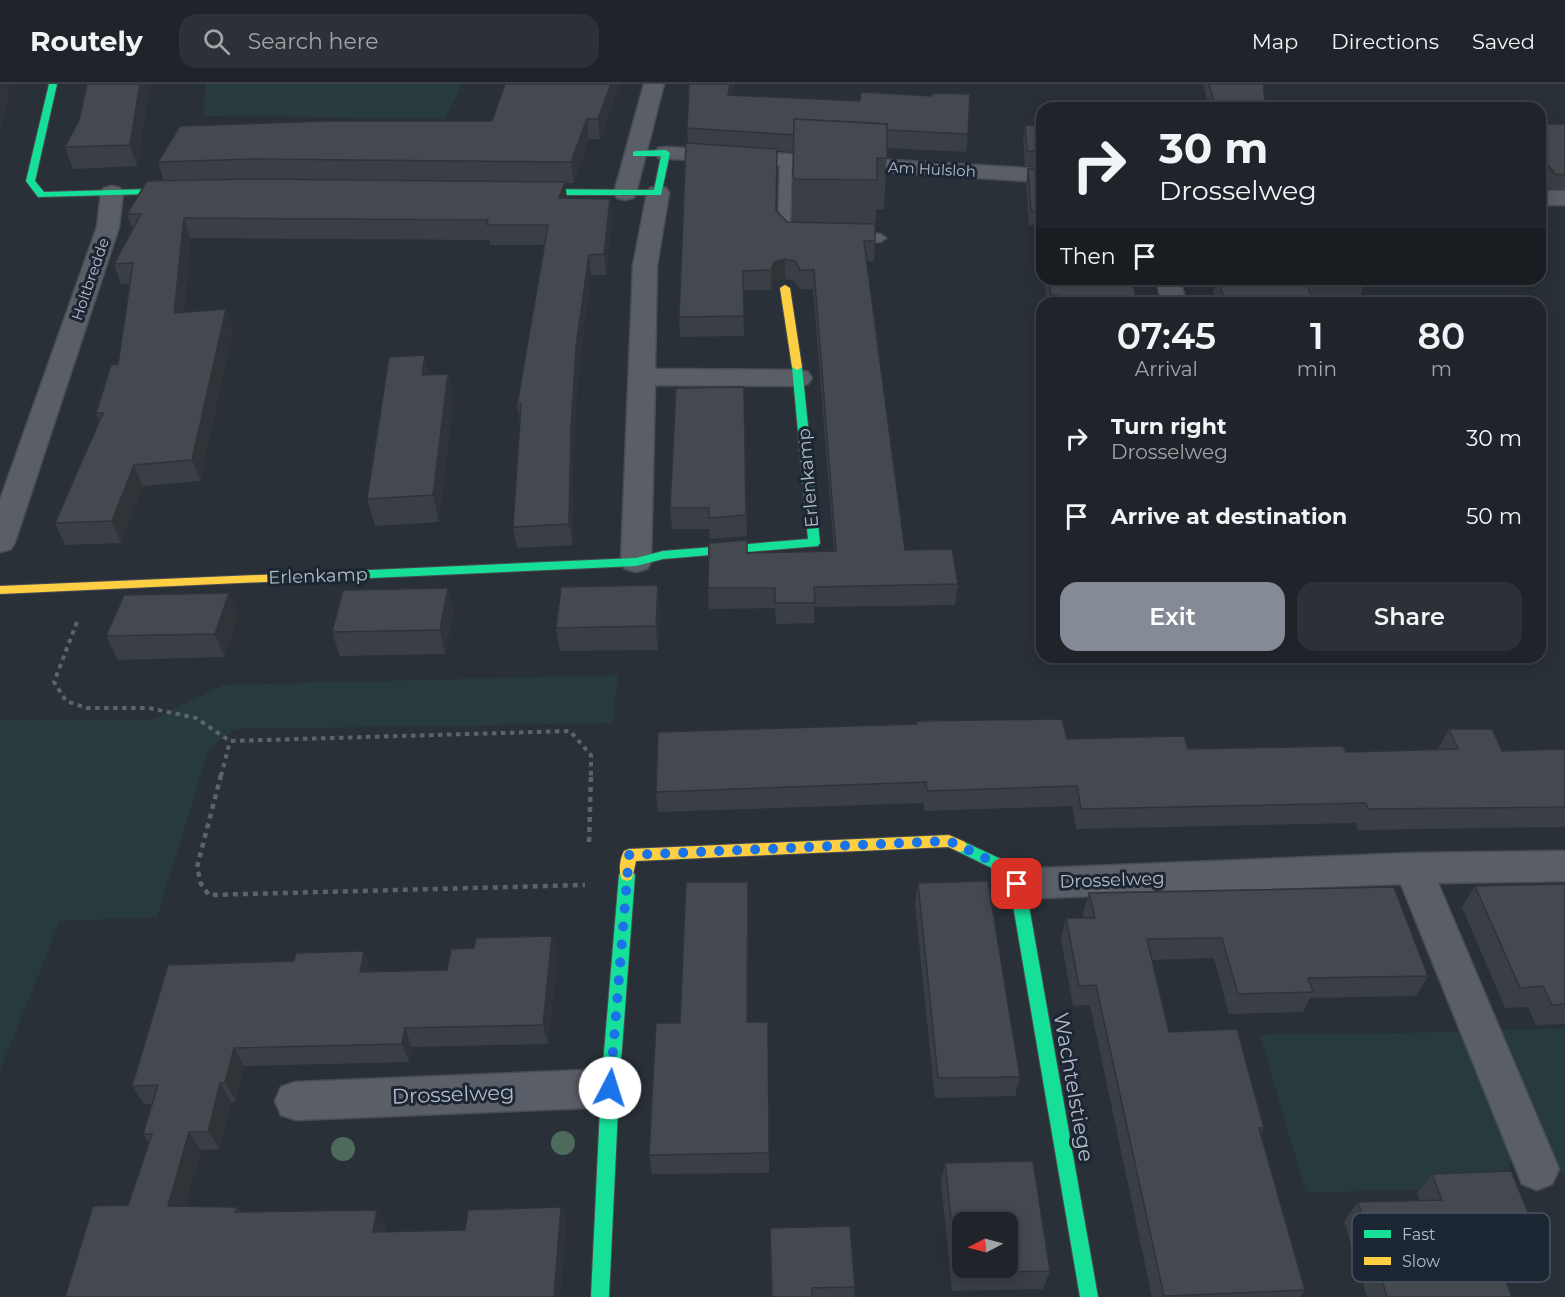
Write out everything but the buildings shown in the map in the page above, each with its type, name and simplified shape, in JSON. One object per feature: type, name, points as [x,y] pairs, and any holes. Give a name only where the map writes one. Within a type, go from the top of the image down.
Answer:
[{"type":"street","points":[[53,84],[30,181],[41,195],[202,191]]},
{"type":"street","points":[[625,193],[654,84]]},
{"type":"street","points":[[636,154],[666,153],[645,266],[636,562]]},
{"type":"street","name":"Am Hülsloh","points":[[666,153],[1036,176]]},
{"type":"street","points":[[506,192],[658,193]]},
{"type":"street","name":"Holtbredde","points":[[0,542],[108,227],[112,194]]},
{"type":"street","points":[[1546,198],[1565,198]]},
{"type":"street","name":"Erlenkamp","points":[[0,590],[636,562],[663,555],[814,543],[799,378],[785,288]]},
{"type":"street","points":[[642,377],[799,378]]},
{"type":"street","points":[[600,1297],[610,1088],[629,855],[949,841],[1015,872],[1017,884]]},
{"type":"street","name":"Drosselweg","points":[[1017,884],[1413,868],[1565,866]]},
{"type":"street","points":[[1413,868],[1537,1169]]},
{"type":"street","name":"Wachtelstiege","points":[[1017,884],[1089,1297]]},
{"type":"street","name":"Drosselweg","points":[[296,1101],[610,1088]]},
{"type":"lane","points":[[786,160],[784,229],[791,236],[802,236]]},
{"type":"lane","points":[[836,237],[880,238]]},
{"type":"path","points":[[92,585],[54,682],[66,701],[87,708],[149,708],[196,718],[230,741],[570,731],[591,755],[587,885],[208,896],[201,884],[197,867],[230,741]]},
{"type":"path","points":[[588,856],[629,855]]},
{"type":"green space","points":[[206,84],[463,84],[445,118],[203,116]]},
{"type":"green space","points":[[618,675],[613,723],[235,729],[209,749],[157,917],[60,921],[0,1071],[0,720],[151,720],[223,685]]},
{"type":"green space","points":[[1565,1028],[1565,1178],[1543,1154],[1493,1030]]},
{"type":"green space","points":[[1461,1032],[1511,1155],[1507,1186],[1306,1193],[1260,1035]]},
{"type":"traffic: fast","points":[[53,84],[30,181],[41,195],[185,191]]},
{"type":"traffic: fast","points":[[522,192],[658,193],[666,153],[636,154]]},
{"type":"traffic: fast","points":[[282,578],[636,562],[663,555],[814,543],[797,367]]},
{"type":"traffic: fast","points":[[960,846],[1015,872],[1089,1297]]},
{"type":"traffic: fast","points":[[600,1297],[610,1088],[627,875]]},
{"type":"traffic: slow","points":[[785,288],[797,367]]},
{"type":"traffic: slow","points":[[0,590],[282,578]]},
{"type":"traffic: slow","points":[[627,875],[629,855],[949,841],[960,846]]},
{"type":"route","points":[[610,1088],[629,855],[949,841],[1015,872],[1017,884]]}]
